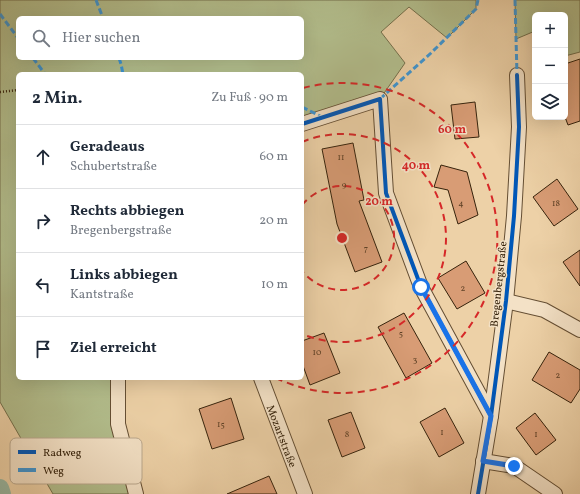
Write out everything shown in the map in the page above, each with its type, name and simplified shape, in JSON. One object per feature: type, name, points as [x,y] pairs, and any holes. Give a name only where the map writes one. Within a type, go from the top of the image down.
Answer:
[{"type":"street","name":"Bregenbergstraße","points":[[478,494],[491,416],[506,300],[514,216],[519,128],[517,75]]},
{"type":"street","points":[[304,123],[380,99],[386,193],[421,287],[491,416]]},
{"type":"street","points":[[506,300],[544,310],[580,330]]},
{"type":"street","points":[[118,380],[118,424],[122,438]]},
{"type":"street","name":"Mozartstraße","points":[[262,380],[305,494]]},
{"type":"street","points":[[483,461],[514,466],[555,494]]},
{"type":"street","points":[[133,484],[136,494]]},
{"type":"path","points":[[0,92],[16,90]]},
{"type":"green space","points":[[0,0],[476,0],[476,9],[447,38],[409,7],[381,32],[405,63],[380,99],[304,123],[304,72],[16,72],[16,380],[118,380],[118,424],[122,438],[21,438],[0,402]]},
{"type":"green space","points":[[515,0],[580,0],[580,52],[568,55],[568,12],[532,12],[532,32],[516,39]]},
{"type":"green space","points":[[47,484],[133,484],[136,494],[53,494]]},
{"type":"building","points":[[580,59],[580,121],[568,125],[566,120],[568,120],[568,63]]},
{"type":"building","points":[[475,102],[479,137],[455,139],[451,105]]},
{"type":"building","points":[[353,143],[364,200],[359,201],[382,262],[355,272],[337,224],[322,149]]},
{"type":"building","points":[[441,165],[467,172],[478,215],[458,224],[448,190],[434,187]]},
{"type":"building","points":[[557,179],[578,209],[554,226],[533,197]]},
{"type":"building","points":[[580,250],[580,286],[563,262]]},
{"type":"building","points":[[466,261],[485,293],[457,309],[438,278]]},
{"type":"building","points":[[404,313],[432,363],[406,378],[378,327]]},
{"type":"building","points":[[324,333],[340,373],[310,385],[304,368],[304,340]]},
{"type":"building","points":[[549,352],[580,370],[580,389],[571,403],[532,380]]},
{"type":"building","points":[[231,398],[244,439],[212,449],[199,409]]},
{"type":"building","points":[[445,408],[464,443],[439,457],[420,422]]},
{"type":"building","points":[[351,412],[365,448],[342,457],[328,420]]},
{"type":"building","points":[[535,413],[556,440],[536,455],[516,428]]},
{"type":"building","points":[[269,476],[277,494],[227,494]]},
{"type":"waterway","points":[[0,488],[2,494]]},
{"type":"marked path","points":[[96,0],[102,16]]},
{"type":"marked path","points":[[380,99],[431,53],[476,9],[478,0]]},
{"type":"marked path","points":[[515,0],[517,75]]},
{"type":"marked path","points":[[0,14],[16,35]]},
{"type":"marked path","points":[[34,60],[44,72]]},
{"type":"marked path","points":[[120,60],[123,72]]},
{"type":"marked path","points":[[304,108],[322,117]]},
{"type":"cycle path","points":[[478,494],[491,416],[506,301],[514,216],[519,127],[517,75]]},
{"type":"cycle path","points":[[304,123],[380,99],[386,193],[421,287],[491,416]]},
{"type":"route","points":[[421,287],[491,416],[483,461],[514,466]]}]
